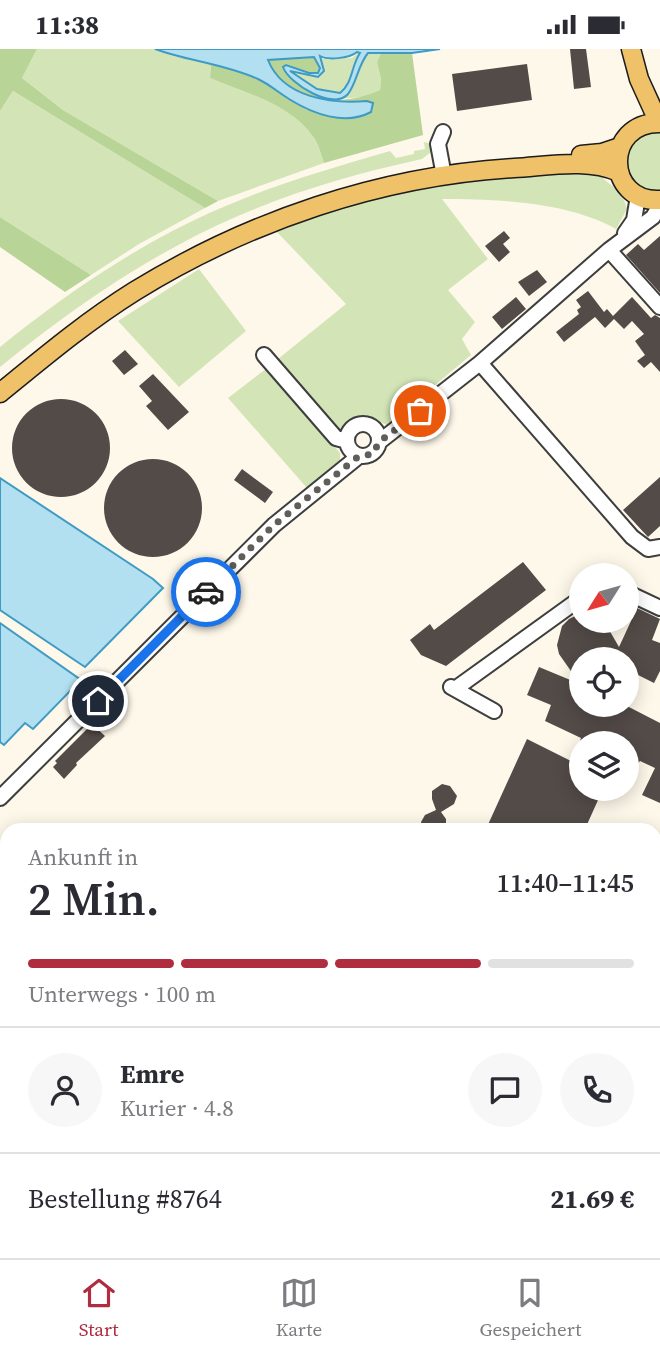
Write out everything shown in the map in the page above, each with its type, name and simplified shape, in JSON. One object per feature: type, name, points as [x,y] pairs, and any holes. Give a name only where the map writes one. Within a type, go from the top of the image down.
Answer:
[{"type":"main road","points":[[631,49],[639,79],[659,123],[636,129],[626,137],[618,155],[619,172],[626,186],[658,211]]},
{"type":"main road","points":[[636,129],[639,79]]},
{"type":"main road","points":[[0,393],[82,327],[135,291],[232,239],[289,215],[443,171],[503,158],[593,154],[620,147]]},
{"type":"main road","points":[[0,377],[86,311],[185,249],[239,223],[333,189],[398,173],[595,164],[619,172]]},
{"type":"street","points":[[443,132],[438,144],[443,171]]},
{"type":"street","points":[[610,250],[635,220],[638,196]]},
{"type":"street","points":[[0,798],[274,525],[354,461],[373,454],[379,442],[481,363],[658,211]]},
{"type":"street","points":[[610,250],[660,307]]},
{"type":"street","points":[[264,355],[335,438],[347,441]]},
{"type":"street","points":[[481,363],[632,537],[648,549],[659,548]]},
{"type":"street","points":[[354,461],[347,441],[352,428],[362,424],[370,426],[376,430],[379,442]]},
{"type":"street","points":[[639,599],[660,608]]},
{"type":"street","points":[[494,711],[453,688],[569,606]]},
{"type":"green space","points":[[0,49],[37,49],[22,78],[63,110],[218,201],[205,208],[13,91],[0,111]]},
{"type":"green space","points":[[37,49],[155,49],[173,56],[211,63],[210,78],[266,101],[293,116],[316,141],[324,163],[218,201],[63,110],[22,78]]},
{"type":"green space","points":[[361,53],[347,84],[340,93],[317,89],[290,72],[317,77],[320,56],[323,59],[352,58]]},
{"type":"green space","points":[[367,53],[381,53],[377,62],[381,79],[380,90],[364,97],[339,99],[345,96],[353,85]]},
{"type":"green space","points":[[381,53],[412,53],[423,135],[324,163],[314,138],[293,116],[266,101],[210,78],[211,63],[260,79],[307,110],[354,102],[329,100],[292,88],[282,80],[267,60],[314,56],[320,68],[318,73],[283,67],[315,94],[339,100],[365,96],[380,90],[381,79],[377,62]]},
{"type":"green space","points":[[13,91],[205,208],[139,244],[91,275],[0,217],[0,111]]},
{"type":"green space","points":[[660,129],[660,194],[634,183],[624,166],[635,137]]},
{"type":"green space","points":[[424,142],[432,144],[431,152],[422,159],[352,176],[283,198],[238,216],[175,247],[84,303],[0,367],[0,347],[78,288],[163,236],[261,192],[390,151],[396,158],[414,154],[414,151],[425,149]]},
{"type":"green space","points":[[598,169],[604,179],[621,194],[627,209],[616,229],[576,213],[532,204],[442,199],[488,259],[448,290],[475,322],[462,339],[471,355],[387,425],[368,419],[354,424],[342,433],[278,359],[346,304],[276,231],[314,215],[394,193],[475,180]]},
{"type":"green space","points":[[0,217],[91,275],[65,292],[0,247]]},
{"type":"green space","points":[[199,269],[246,331],[179,387],[118,321]]},
{"type":"green space","points":[[267,368],[340,453],[340,460],[307,488],[228,398]]},
{"type":"water","points":[[155,49],[440,49],[412,53],[368,53],[348,94],[333,99],[312,93],[294,81],[283,67],[286,65],[309,73],[318,73],[320,68],[314,57],[268,60],[285,83],[310,96],[339,101],[373,103],[371,112],[351,118],[319,113],[245,74]],"holes":[[[360,53],[347,84],[340,93],[317,89],[290,71],[318,77],[324,71],[320,56],[338,58]]]},
{"type":"water","points":[[0,478],[163,588],[85,667],[0,610]]},
{"type":"water","points":[[0,623],[81,680],[33,729],[25,723],[4,745],[0,742]]},
{"type":"building","points":[[570,49],[586,49],[591,87],[574,89]]},
{"type":"building","points":[[527,64],[532,100],[457,111],[452,74]]},
{"type":"building","points":[[504,231],[510,238],[503,244],[510,252],[499,262],[485,246]]},
{"type":"building","points":[[660,236],[660,293],[626,255],[638,244],[644,250]]},
{"type":"building","points":[[537,270],[547,282],[529,296],[518,282]]},
{"type":"building","points":[[588,291],[604,312],[607,309],[613,316],[632,297],[651,318],[655,315],[660,318],[660,372],[651,362],[644,368],[637,361],[645,355],[635,341],[644,334],[632,321],[624,329],[614,319],[605,328],[595,317],[564,342],[556,332],[579,314],[577,310],[581,307],[576,300]]},
{"type":"building","points":[[516,297],[526,309],[502,329],[492,317]]},
{"type":"building","points":[[125,350],[138,364],[124,375],[112,361]]},
{"type":"building","points":[[153,374],[189,412],[168,430],[146,406],[152,401],[139,386]]},
{"type":"building","points":[[61,399],[80,403],[96,413],[106,429],[110,448],[106,467],[96,483],[80,493],[61,497],[42,493],[26,483],[16,467],[12,448],[16,429],[26,413],[42,403]]},
{"type":"building","points":[[153,459],[172,463],[188,473],[198,489],[202,508],[198,527],[188,543],[172,553],[153,557],[134,553],[118,543],[108,527],[104,508],[108,489],[118,473],[134,463]]},
{"type":"building","points":[[242,469],[273,492],[265,503],[234,480]]},
{"type":"building","points":[[660,477],[660,526],[648,537],[623,510]]},
{"type":"building","points":[[523,562],[546,590],[446,666],[421,655],[410,640],[430,624],[434,630]]},
{"type":"building","points":[[639,609],[660,619],[652,640],[660,643],[660,671],[654,683],[639,676],[639,647],[619,647],[625,633],[639,633]]},
{"type":"building","points":[[569,619],[569,633],[611,633],[619,647],[569,647],[569,668],[559,654],[557,645],[562,626]]},
{"type":"building","points":[[539,667],[569,679],[569,717],[639,717],[639,712],[660,723],[660,803],[642,795],[655,768],[639,762],[639,731],[569,732],[545,721],[551,705],[527,695]]},
{"type":"building","points":[[92,724],[105,736],[76,763],[64,779],[53,767],[57,763],[55,761]]},
{"type":"building","points":[[527,739],[569,760],[569,801],[598,801],[588,823],[489,823]]},
{"type":"building","points":[[442,784],[450,786],[457,796],[454,804],[441,812],[446,823],[421,823],[425,815],[436,810],[432,791]]},
{"type":"way so far","points":[[206,592],[274,525],[359,456],[373,454],[379,442],[420,411]]},
{"type":"route","points":[[98,701],[206,592]]}]
